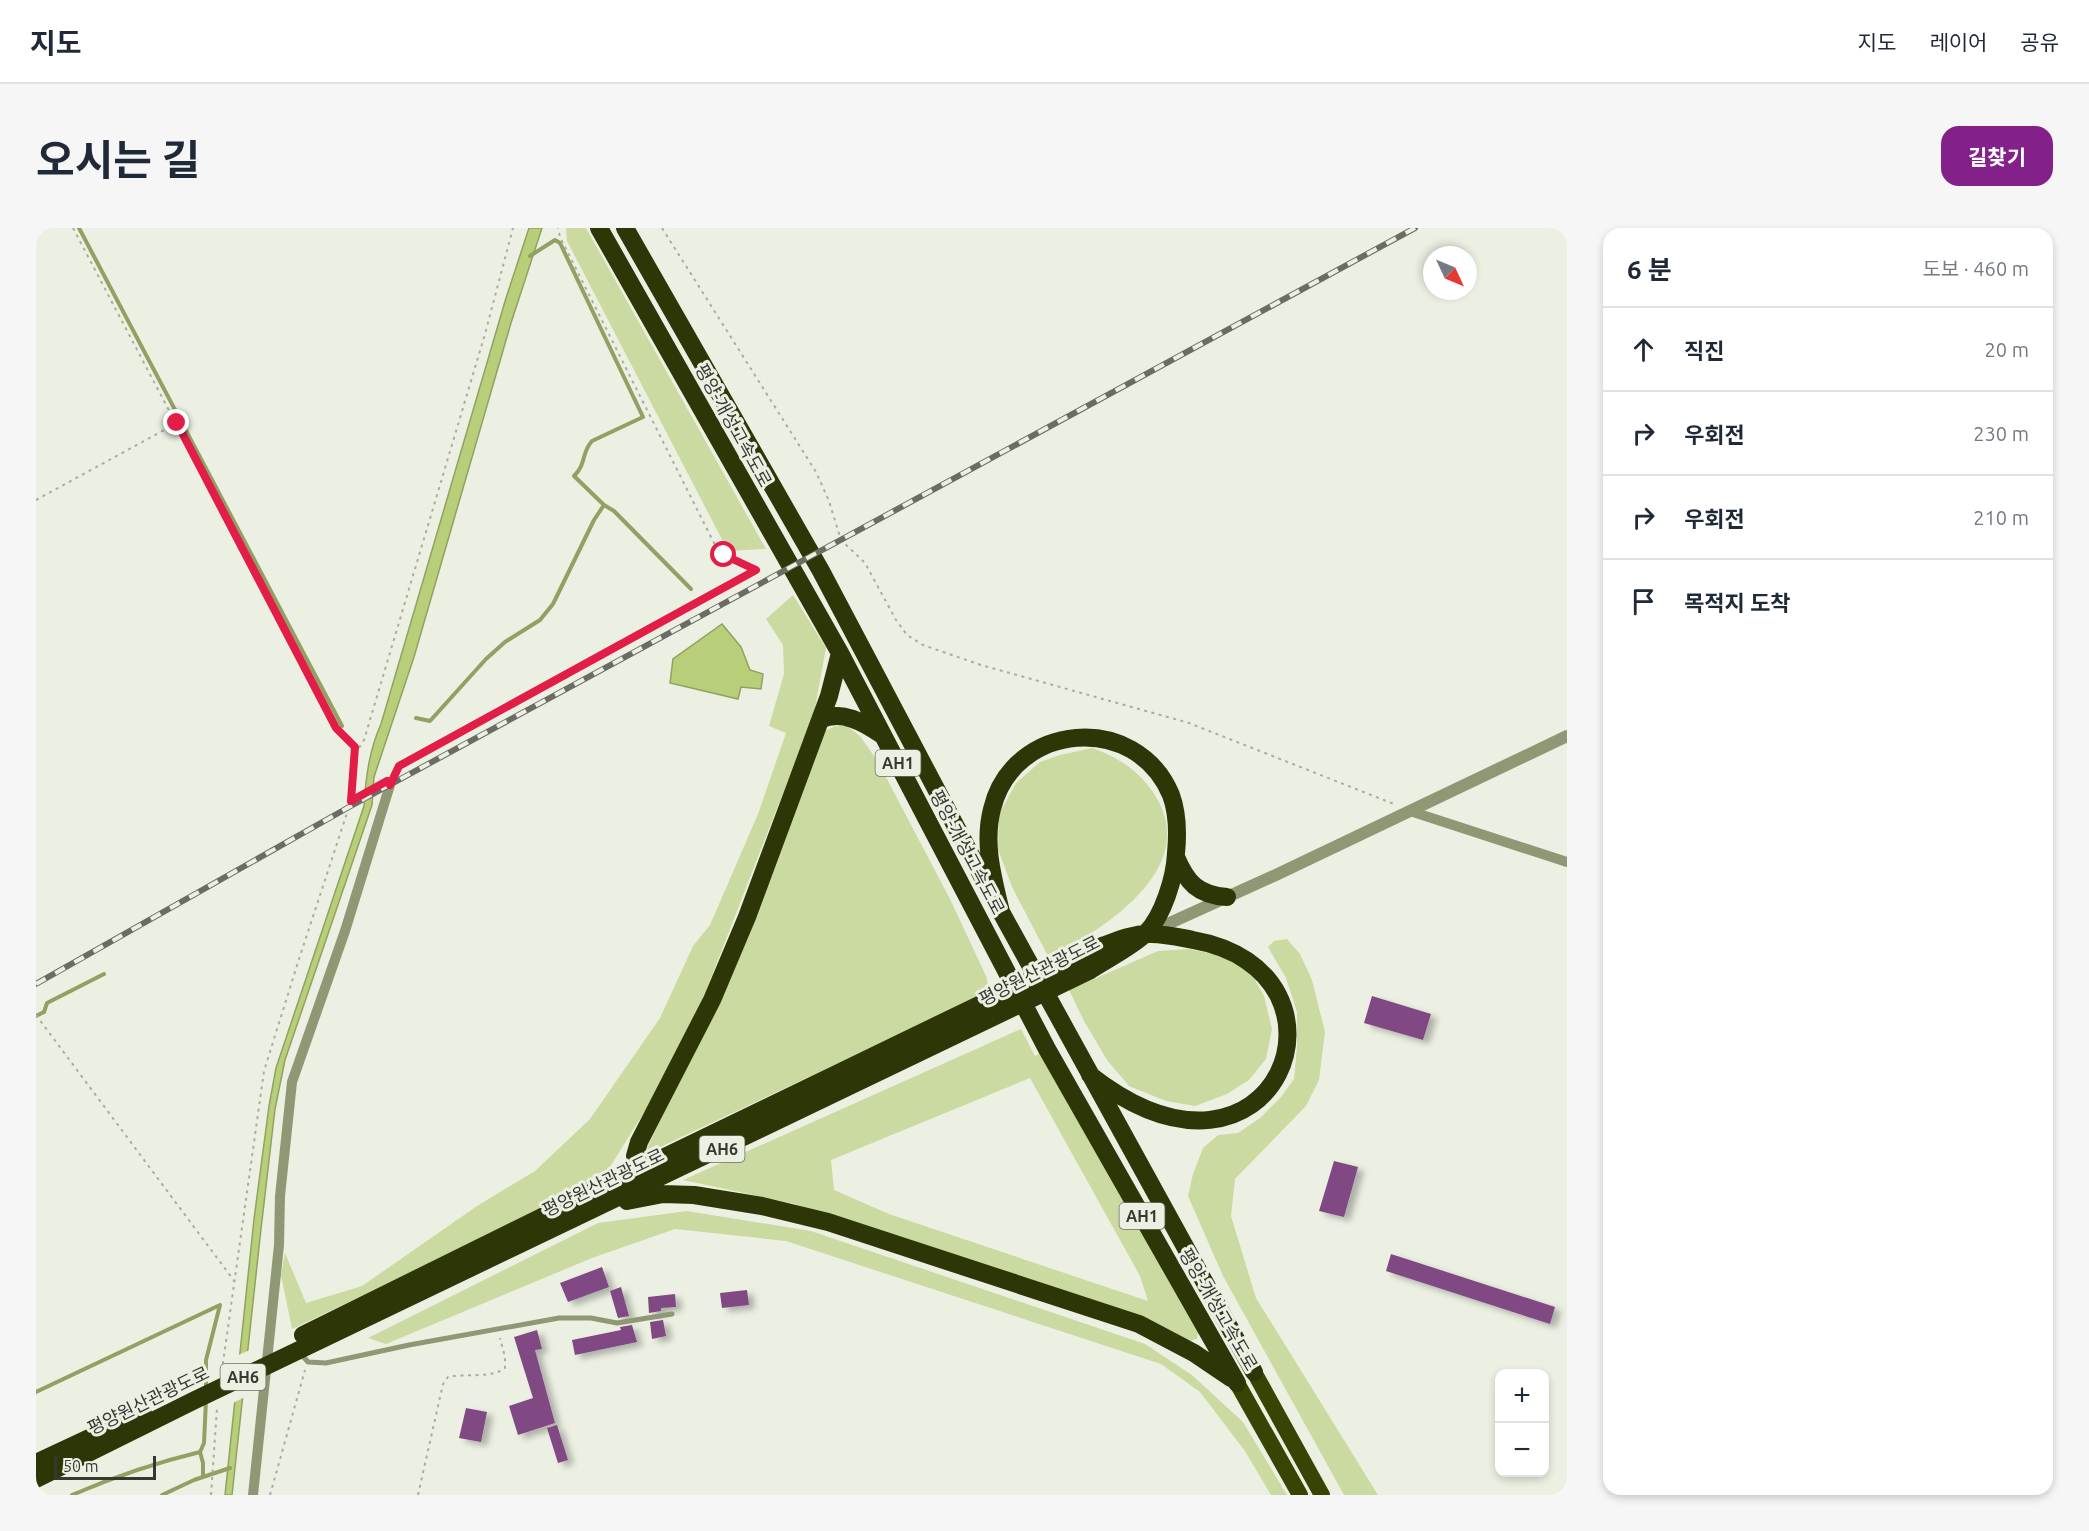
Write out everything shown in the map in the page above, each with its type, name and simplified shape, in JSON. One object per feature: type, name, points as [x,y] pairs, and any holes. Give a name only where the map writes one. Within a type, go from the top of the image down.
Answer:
[{"type":"highway","name":"평양-개성고속도로","points":[[599,228],[840,653],[1047,1049],[1300,1495]]},
{"type":"highway","name":"평양-개성고속도로","points":[[625,228],[821,571],[1001,912],[1322,1495]]},
{"type":"highway","points":[[659,1179],[643,1175],[639,1169],[635,1156],[639,1142],[717,990],[747,917],[820,720],[836,673],[840,653]]},
{"type":"highway","points":[[820,720],[829,716],[856,720],[883,736]]},
{"type":"highway","points":[[1001,912],[988,846],[992,809],[1008,776],[1023,759],[1035,750],[1062,739],[1092,737],[1106,739],[1133,751],[1156,770],[1171,795],[1175,809],[1176,857],[1167,895],[1146,934],[1170,935],[1205,942],[1228,950],[1254,965],[1273,984],[1282,1004],[1287,1028],[1283,1062],[1271,1086],[1252,1106],[1228,1118],[1200,1122],[1173,1118],[1139,1105],[1106,1088],[1090,1075]]},
{"type":"highway","points":[[1176,857],[1183,873],[1195,887],[1207,895],[1227,897]]},
{"type":"highway","name":"평양원산관광도로","points":[[297,1352],[639,1169],[1099,947],[1146,934]]},
{"type":"highway","name":"평양원산관광도로","points":[[36,1479],[197,1393],[297,1352],[1089,971],[1146,934]]},
{"type":"highway","points":[[602,1206],[663,1194],[694,1195],[762,1206],[828,1222],[1139,1324],[1194,1353],[1237,1383]]},
{"type":"highway","points":[[36,1463],[197,1393]]},
{"type":"street","points":[[1146,934],[1567,736]]},
{"type":"street","points":[[253,1495],[279,1245],[280,1196],[292,1082],[345,932],[390,785]]},
{"type":"street","points":[[1410,811],[1567,862]]},
{"type":"lane","points":[[297,1352],[326,1363],[409,1345],[559,1318],[591,1318],[617,1323],[672,1314]]},
{"type":"path","points":[[73,228],[336,728],[355,747],[351,801],[264,1071],[222,1373]]},
{"type":"path","points":[[354,756],[364,740],[485,334],[513,228]]},
{"type":"path","points":[[351,801],[387,781],[390,785],[399,766],[756,570],[724,555],[714,543],[560,237],[558,228]]},
{"type":"path","points":[[662,228],[816,472],[829,501],[841,540],[865,563],[896,620],[907,635],[923,645],[981,665],[1189,723],[1410,811]]},
{"type":"path","points":[[36,500],[177,423]]},
{"type":"path","points":[[36,1015],[235,1282]]},
{"type":"path","points":[[418,1495],[443,1384],[448,1377],[459,1374],[498,1373],[505,1368],[502,1343],[497,1330]]},
{"type":"path","points":[[270,1495],[297,1352]]},
{"type":"path","points":[[211,1495],[217,1406]]},
{"type":"shaded area","points":[[529,228],[542,228],[511,323],[414,657],[374,777],[372,805],[285,1060],[275,1109],[232,1495],[225,1495],[254,1219],[276,1068],[364,806],[371,754],[506,298]]},
{"type":"shaded area","points":[[566,228],[586,228],[766,549],[728,551],[567,241]]},
{"type":"shaded area","points":[[793,595],[826,648],[814,713],[700,1006],[651,1101],[600,1183],[292,1329],[281,1275],[285,1253],[306,1303],[362,1286],[477,1206],[535,1171],[590,1119],[660,1018],[693,946],[710,925],[758,814],[786,733],[769,726],[784,674],[783,645],[766,619]]},
{"type":"shaded area","points":[[722,624],[741,647],[750,670],[763,674],[761,689],[741,687],[738,699],[670,683],[673,659]]},
{"type":"shaded area","points":[[835,726],[847,726],[860,736],[878,762],[950,899],[987,978],[988,992],[652,1151],[647,1148],[749,936],[803,784],[825,731]]},
{"type":"shaded area","points":[[1092,748],[1129,767],[1150,788],[1156,797],[1166,824],[1165,849],[1156,872],[1139,894],[1118,914],[1095,931],[1049,958],[1012,887],[998,849],[999,814],[1016,783],[1040,762]]},
{"type":"shaded area","points":[[1287,939],[1300,954],[1312,980],[1325,1032],[1319,1080],[1306,1106],[1235,1179],[1231,1216],[1256,1298],[1378,1495],[1344,1495],[1223,1276],[1188,1196],[1203,1148],[1218,1135],[1238,1133],[1260,1118],[1281,1097],[1294,1079],[1297,1012],[1286,978],[1268,947],[1274,941]]},
{"type":"shaded area","points":[[1189,949],[1223,956],[1250,971],[1264,996],[1272,1029],[1266,1059],[1249,1080],[1227,1094],[1195,1106],[1166,1101],[1129,1086],[1107,1060],[1069,990],[1158,951]]},
{"type":"shaded area","points":[[1021,1029],[1035,1056],[1043,1052],[1199,1327],[1197,1339],[1189,1341],[1126,1314],[795,1204],[683,1180]],"holes":[[[1030,1078],[1140,1276],[1148,1301],[889,1214],[834,1190],[831,1160]]]},
{"type":"shaded area","points":[[687,1211],[811,1231],[1145,1344],[1192,1375],[1243,1422],[1287,1495],[1271,1495],[1245,1451],[1200,1392],[1161,1364],[786,1241],[675,1229],[592,1258],[386,1344],[368,1338],[598,1223]]},
{"type":"pier","points":[[250,1350],[245,1397],[231,1404],[236,1356]]},
{"type":"building","points":[[1372,996],[1431,1014],[1423,1040],[1364,1023]]},
{"type":"building","points":[[1334,1161],[1358,1167],[1344,1217],[1319,1211]]},
{"type":"building","points":[[1391,1254],[1555,1307],[1550,1324],[1386,1271]]},
{"type":"building","points":[[602,1267],[609,1287],[568,1302],[560,1283]]},
{"type":"building","points":[[621,1287],[629,1316],[618,1318],[610,1291]]},
{"type":"building","points":[[747,1290],[749,1305],[722,1308],[720,1293]]},
{"type":"building","points":[[675,1294],[676,1307],[661,1308],[661,1311],[649,1313],[648,1297]]},
{"type":"building","points":[[663,1320],[666,1336],[652,1339],[650,1322]]},
{"type":"building","points":[[632,1325],[637,1342],[575,1355],[572,1340],[621,1330],[620,1327]]},
{"type":"building","points":[[537,1330],[542,1349],[535,1350],[555,1423],[518,1435],[509,1406],[533,1398],[514,1337]]},
{"type":"building","points":[[466,1408],[487,1412],[481,1442],[459,1438]]},
{"type":"building","points":[[557,1425],[568,1460],[558,1463],[547,1428]]},
{"type":"waterway","points":[[79,228],[342,726]]},
{"type":"waterway","points":[[530,256],[555,240],[560,243],[643,417],[592,441],[586,450],[581,467],[574,476],[604,505],[614,511],[691,589]]},
{"type":"waterway","points":[[416,718],[430,721],[486,659],[505,642],[540,620],[553,604],[594,520],[604,505]]},
{"type":"waterway","points":[[36,1016],[44,1012],[47,1003],[104,974]]},
{"type":"waterway","points":[[36,1392],[220,1305],[206,1360],[206,1389]]},
{"type":"waterway","points":[[203,1476],[200,1452],[204,1443],[206,1400]]},
{"type":"waterway","points":[[72,1495],[135,1470],[200,1452]]},
{"type":"waterway","points":[[162,1495],[194,1480],[230,1468]]},
{"type":"railway","points":[[36,984],[349,807],[1415,228]]},
{"type":"route","points":[[177,423],[336,728],[355,747],[351,801],[387,781],[390,785],[399,766],[756,570],[724,555]]}]
